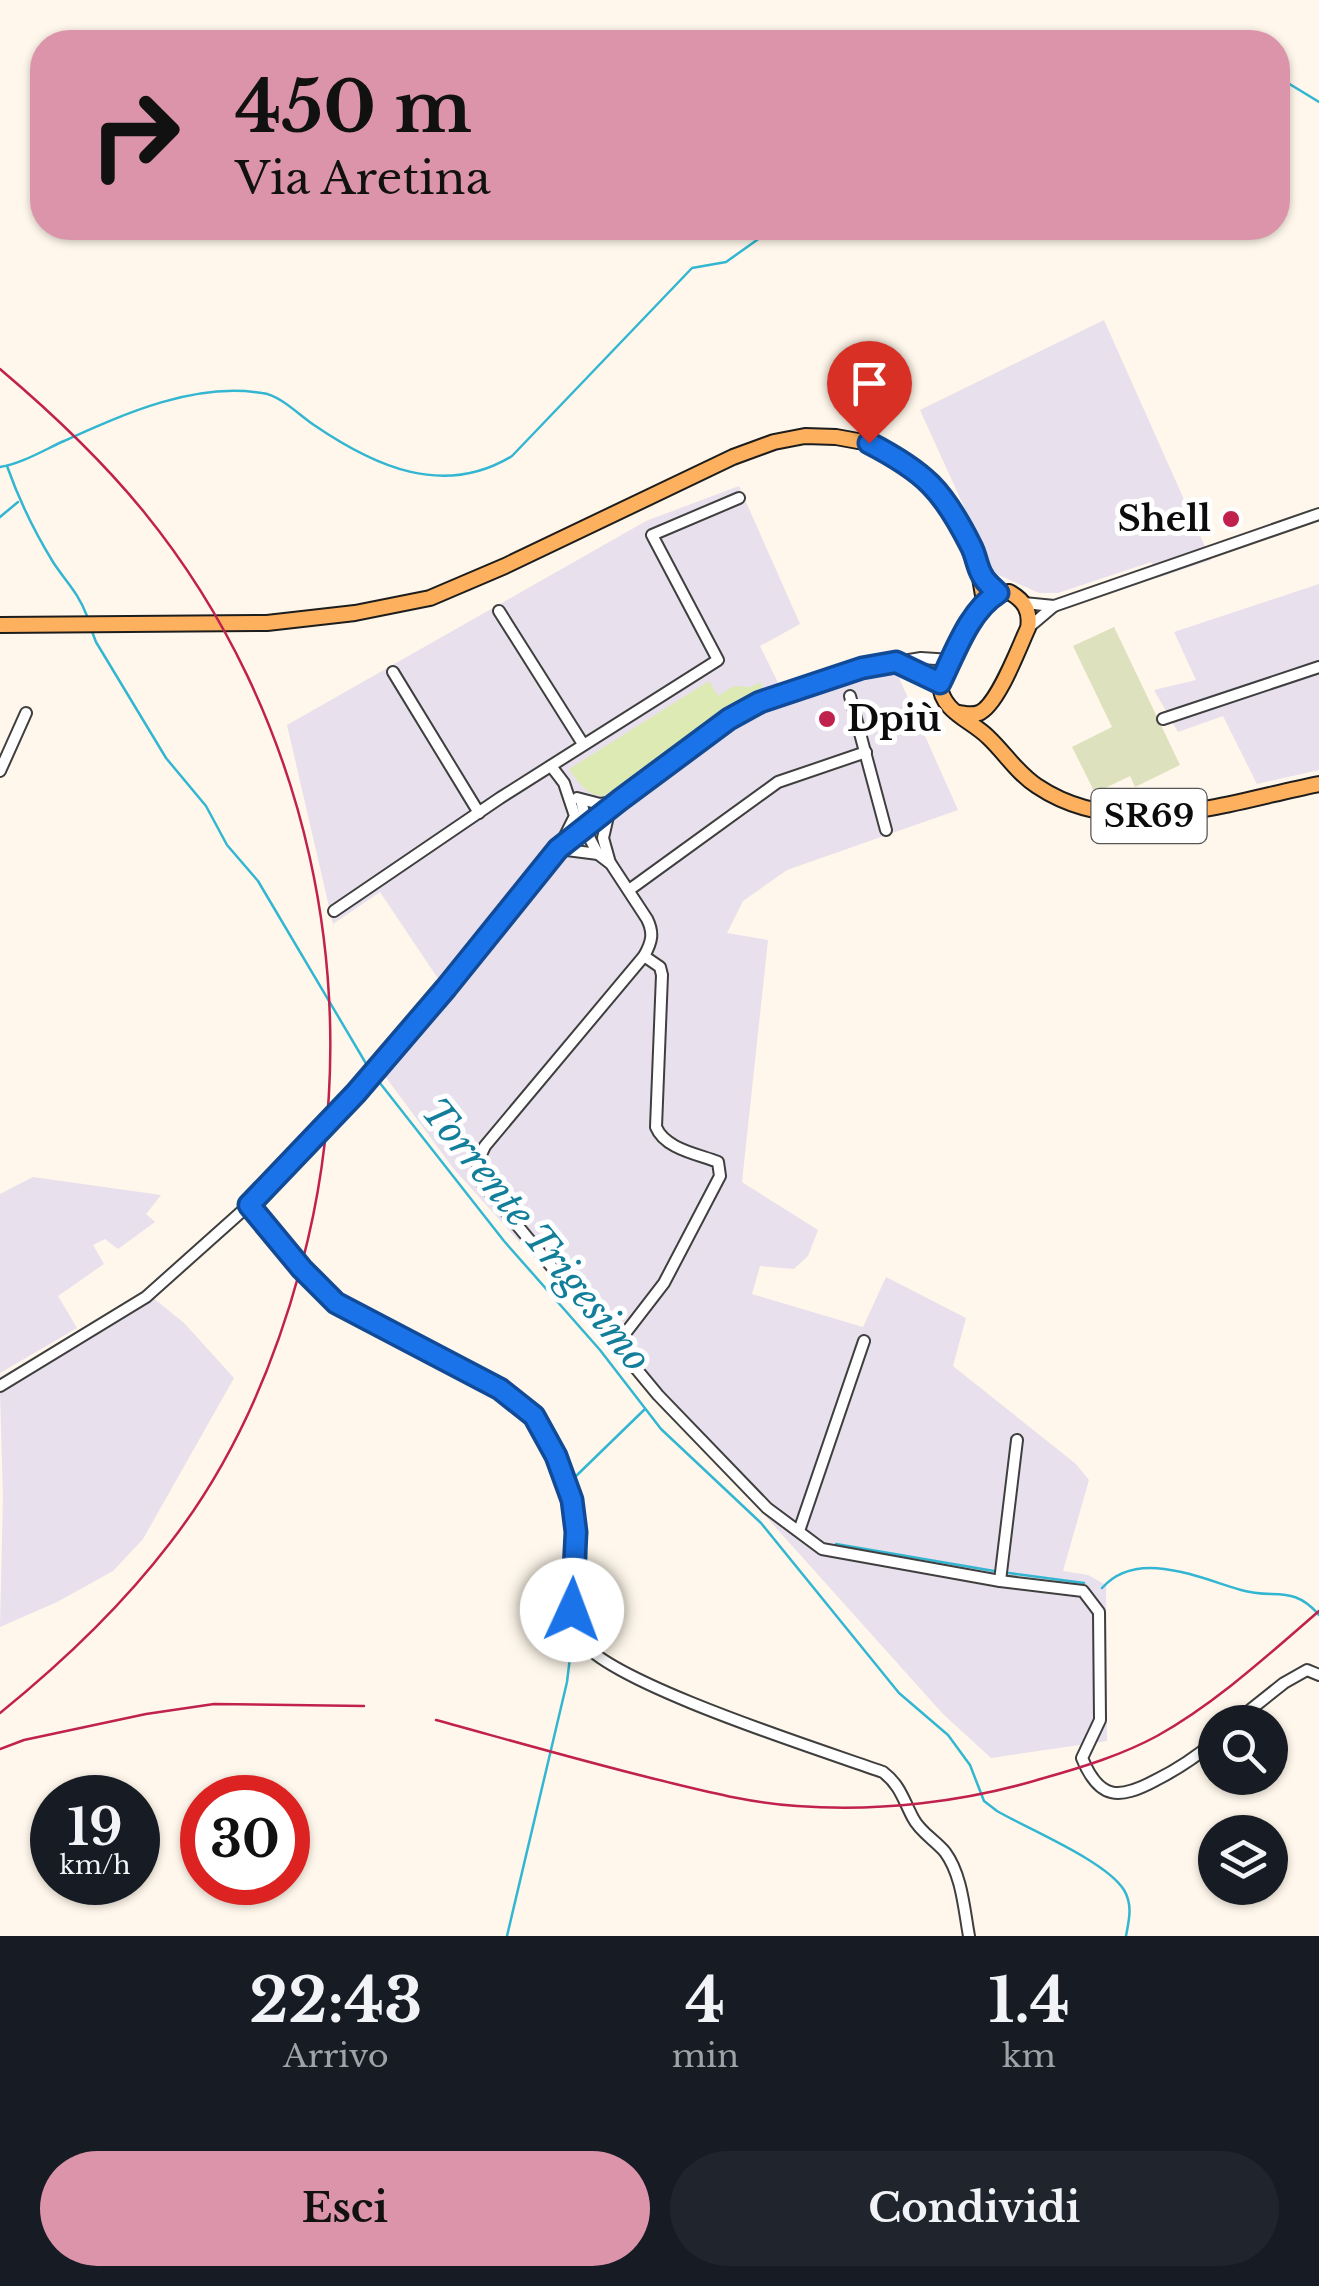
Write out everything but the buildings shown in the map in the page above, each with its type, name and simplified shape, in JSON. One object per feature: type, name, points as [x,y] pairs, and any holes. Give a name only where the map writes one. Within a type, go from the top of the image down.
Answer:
[{"type":"main road","points":[[0,625],[268,623],[355,613],[430,598],[732,457],[806,436],[869,443],[905,462],[936,487],[976,555],[984,602]]},
{"type":"main road","points":[[982,576],[998,593]]},
{"type":"main road","points":[[1009,592],[1024,603],[1030,616],[1028,628],[995,696],[979,713],[955,712],[942,700],[940,683],[984,602],[998,593],[1009,592]]},
{"type":"main road","points":[[995,696],[991,726],[998,746]]},
{"type":"main road","name":"SR69","points":[[955,712],[998,746],[1022,774],[1056,798],[1125,817],[1172,814],[1319,784]]},
{"type":"street","points":[[334,912],[583,744],[718,660],[652,535],[739,498]]},
{"type":"street","points":[[1028,628],[1054,606],[1319,514]]},
{"type":"street","points":[[1024,603],[1054,606]]},
{"type":"street","points":[[499,612],[583,744]]},
{"type":"street","points":[[0,1386],[146,1297],[249,1205],[356,1093],[558,849],[615,804],[729,719],[760,702],[862,668],[951,660]]},
{"type":"street","points":[[896,662],[940,683]]},
{"type":"street","points":[[1163,718],[1319,667]]},
{"type":"street","points":[[393,672],[478,813]]},
{"type":"street","points":[[850,696],[886,830]]},
{"type":"street","points":[[0,771],[26,713]]},
{"type":"street","points":[[629,890],[778,782],[866,752]]},
{"type":"street","points":[[552,766],[575,797],[598,854],[611,864]]},
{"type":"street","points":[[575,797],[615,804]]},
{"type":"street","points":[[558,849],[575,816],[575,797]]},
{"type":"street","points":[[603,838],[615,804]]},
{"type":"street","points":[[575,816],[603,838],[611,864],[653,932],[644,956],[485,1146],[477,1163],[483,1184],[658,1395],[753,1494],[800,1531],[831,1552],[1083,1591],[1100,1612],[1100,1720],[1082,1758],[1089,1776],[1100,1788],[1118,1795],[1133,1792],[1198,1755]]},
{"type":"street","points":[[558,849],[598,854]]},
{"type":"street","points":[[617,1344],[664,1282],[720,1176],[718,1162],[668,1143],[656,1128],[662,974],[660,967],[644,956]]},
{"type":"street","points":[[249,1205],[336,1303],[500,1389],[534,1416],[556,1456],[572,1500],[576,1532],[572,1610],[586,1648],[635,1677],[704,1709],[882,1772],[895,1781],[914,1820],[952,1864],[969,1936]]},
{"type":"street","points":[[800,1531],[864,1341]]},
{"type":"street","points":[[1000,1581],[1017,1440]]},
{"type":"street","points":[[1256,1705],[1307,1670],[1319,1675]]},
{"type":"shaded area","points":[[1104,320],[1211,560],[1157,578],[1151,562],[1058,593],[1039,593],[994,573],[920,410]]},
{"type":"shaded area","points":[[739,486],[800,624],[760,646],[788,703],[896,671],[958,810],[787,870],[743,901],[727,933],[768,940],[742,1182],[818,1230],[808,1256],[794,1269],[760,1266],[752,1294],[863,1327],[886,1277],[966,1318],[953,1366],[1076,1464],[1089,1480],[1063,1571],[1088,1575],[1106,1585],[1107,1741],[991,1758],[943,1714],[453,1168],[379,1068],[447,992],[380,892],[333,924],[287,725],[646,521]]},
{"type":"shaded area","points":[[1319,584],[1319,770],[1257,784],[1223,716],[1178,732],[1154,690],[1196,680],[1174,632]]},
{"type":"shaded area","points":[[33,1177],[161,1195],[146,1214],[155,1222],[118,1249],[105,1239],[93,1245],[104,1264],[58,1296],[77,1328],[0,1373],[0,1194]]},
{"type":"shaded area","points":[[152,1297],[184,1323],[234,1378],[143,1539],[113,1571],[0,1627],[0,1393]]},
{"type":"green space","points":[[1114,627],[1180,765],[1135,787],[1130,776],[1095,793],[1072,747],[1112,727],[1073,646]]},
{"type":"green space","points":[[709,681],[718,696],[734,686],[750,687],[761,682],[763,692],[724,711],[615,793],[593,794],[569,769]]},
{"type":"waterway","points":[[1290,84],[1319,102]]},
{"type":"waterway","points":[[0,467],[160,403],[185,396],[236,391],[276,397],[337,440],[410,472],[460,475],[486,468],[512,456],[692,268],[726,262],[757,240]]},
{"type":"waterway","name":"Torrente Trigesimo","points":[[7,466],[39,539],[87,616]]},
{"type":"waterway","points":[[0,517],[18,502]]},
{"type":"waterway","name":"Torrente Trigesimo","points":[[91,629],[166,758],[206,806],[227,845],[258,881],[371,1072]]},
{"type":"waterway","name":"Torrente Trigesimo","points":[[376,1078],[504,1241],[600,1350],[661,1429],[761,1523],[899,1693],[948,1735],[970,1765],[984,1801],[1084,1857],[1115,1879],[1129,1901],[1126,1936]]},
{"type":"waterway","points":[[583,1637],[587,1633],[586,1535],[575,1477],[645,1409]]},
{"type":"waterway","points":[[836,1544],[994,1571]]},
{"type":"waterway","points":[[1102,1588],[1116,1576],[1133,1570],[1169,1570],[1253,1593],[1292,1596],[1319,1615]]},
{"type":"waterway","points":[[1009,1573],[1084,1583]]},
{"type":"waterway","points":[[507,1936],[567,1682],[571,1649],[577,1643]]},
{"type":"railway","points":[[0,369],[75,437],[144,512],[201,591],[247,675],[284,764],[310,857],[325,951],[330,1048],[325,1144],[308,1239],[271,1359],[237,1436],[195,1509],[151,1567],[90,1633],[0,1713]]},
{"type":"railway","points":[[436,1720],[743,1799],[828,1808],[922,1803],[1014,1786],[1088,1765],[1144,1743],[1221,1694],[1319,1611]]},
{"type":"railway","points":[[0,1749],[24,1740],[146,1714],[214,1704],[364,1706]]},
{"type":"place","name":"Shell","points":[[1231,519]]},
{"type":"place","name":"Dpiù","points":[[827,719]]},
{"type":"route","points":[[572,1610],[576,1532],[572,1500],[556,1456],[534,1416],[500,1389],[336,1303],[249,1205],[356,1093],[558,849],[620,800],[729,719],[760,702],[862,668],[896,662],[940,683],[976,614],[984,602],[998,593],[982,576],[957,518],[936,487],[905,462],[869,443]]}]
